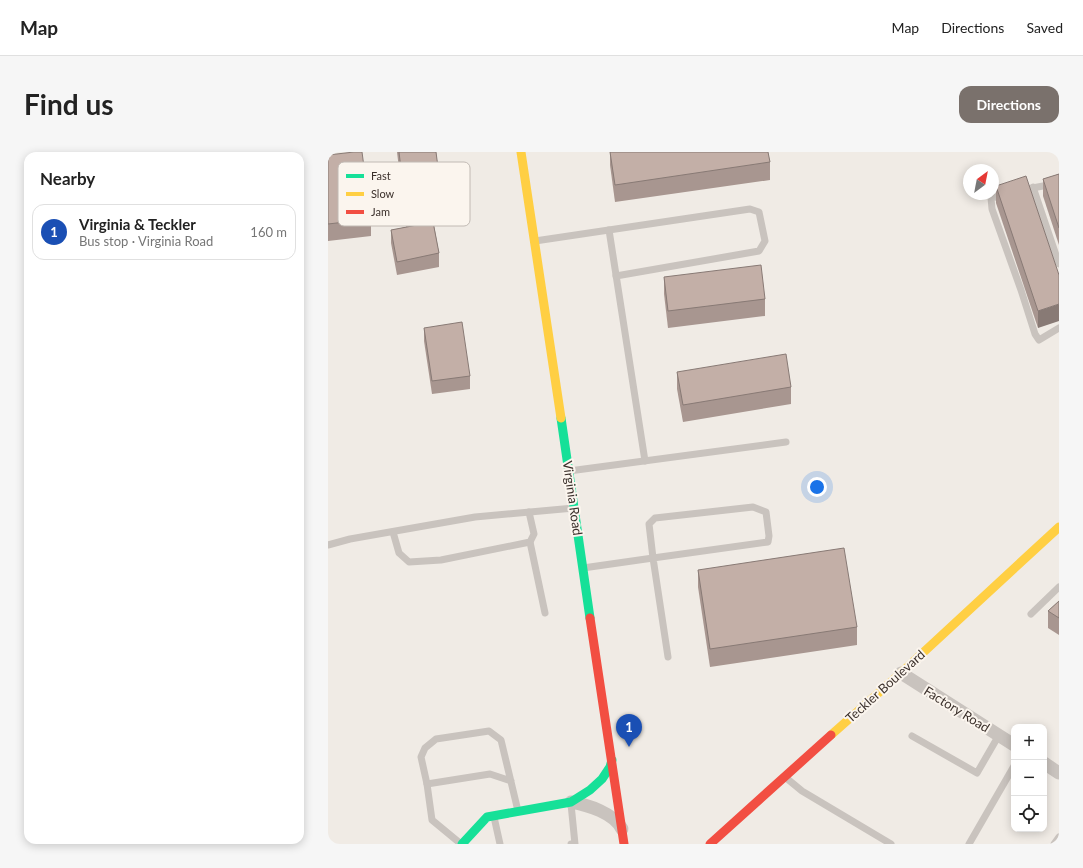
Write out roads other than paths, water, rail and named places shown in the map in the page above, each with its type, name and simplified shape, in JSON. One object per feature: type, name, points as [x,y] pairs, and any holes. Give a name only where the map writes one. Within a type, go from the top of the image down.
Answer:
[{"type":"street","name":"Virginia Road","points":[[522,152],[624,844]]},
{"type":"street","name":"Teckler Boulevard","points":[[710,844],[901,673],[1059,527]]},
{"type":"street","name":"Factory Road","points":[[901,673],[1011,743]]},
{"type":"street","points":[[571,802],[598,783],[611,766],[612,760]]},
{"type":"street","points":[[1047,765],[1059,773]]},
{"type":"street","points":[[462,844],[487,817],[571,802],[579,803],[607,815],[619,824],[622,829]]},
{"type":"lane","points":[[1059,183],[1033,187],[991,198],[992,209],[1022,290],[1035,334],[1039,340],[1059,328]]},
{"type":"lane","points":[[1033,187],[1059,264]]},
{"type":"lane","points":[[535,241],[750,209],[759,212],[765,241],[759,251],[616,276]]},
{"type":"lane","points":[[609,230],[645,461]]},
{"type":"lane","points":[[569,471],[786,442]]},
{"type":"lane","points":[[583,568],[653,558],[768,542],[770,536],[766,512],[753,507],[655,518],[649,524],[653,558],[668,657]]},
{"type":"lane","points":[[328,545],[350,539],[475,517],[574,508]]},
{"type":"lane","points":[[528,512],[534,534],[530,542],[544,613]]},
{"type":"lane","points":[[393,532],[399,553],[409,562],[441,560],[530,542]]},
{"type":"lane","points":[[1031,614],[1059,586]]},
{"type":"lane","points":[[462,844],[432,820],[427,784],[420,757],[425,748],[436,739],[488,731],[501,740],[518,811]]},
{"type":"lane","points":[[912,736],[977,773],[999,735]]},
{"type":"lane","points":[[969,844],[1011,771]]},
{"type":"lane","points":[[427,784],[490,774],[511,780]]},
{"type":"lane","points":[[785,777],[802,791],[891,844]]},
{"type":"lane","points":[[571,802],[575,844],[571,844]]},
{"type":"lane","points":[[494,816],[500,844]]},
{"type":"lane","points":[[1054,844],[1059,836]]},
{"type":"place","name":"Virginia & Teckler","points":[[629,747]]}]
